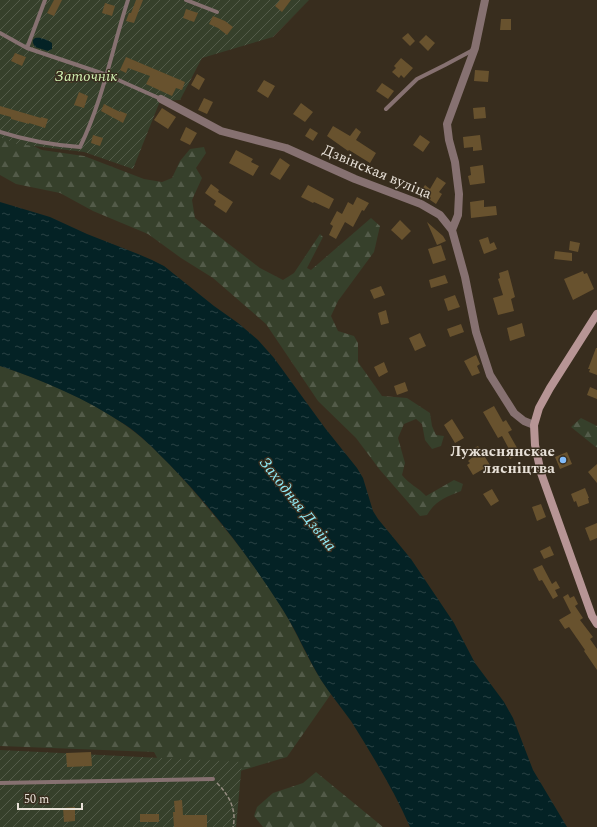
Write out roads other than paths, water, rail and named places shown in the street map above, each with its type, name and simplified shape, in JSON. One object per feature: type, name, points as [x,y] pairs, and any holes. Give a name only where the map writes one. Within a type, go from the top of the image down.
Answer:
[{"type":"street","points":[[452,230],[458,215],[460,194],[447,124],[475,48],[485,0]]},
{"type":"street","name":"Дзвінская вуліца","points":[[161,99],[221,131],[286,148],[355,178],[421,204],[440,215],[452,230],[466,277],[476,332],[490,375],[514,413],[524,421],[534,425]]},
{"type":"street","points":[[597,314],[550,388],[539,408],[534,425],[541,473],[592,616],[597,624]]},
{"type":"lane","points":[[27,48],[45,0]]},
{"type":"lane","points":[[0,132],[22,139],[51,145],[80,147],[89,129],[107,75],[119,26],[128,0]]},
{"type":"lane","points":[[186,0],[217,12]]},
{"type":"lane","points":[[0,33],[27,48],[107,75],[161,99]]},
{"type":"lane","points":[[386,109],[417,79],[475,48]]},
{"type":"lane","points":[[0,783],[213,779]]},
{"type":"water","points":[[35,38],[42,38],[52,43],[52,49],[48,51],[35,47],[33,40]]},
{"type":"water","name":"Заходняя Дзвіна","points":[[0,202],[50,217],[164,266],[258,340],[274,358],[325,428],[357,468],[363,478],[373,511],[378,519],[411,559],[454,623],[475,663],[504,702],[513,718],[533,770],[567,827],[410,827],[382,773],[351,721],[321,680],[283,610],[230,534],[185,481],[136,433],[110,415],[64,391],[32,377],[0,366]]},
{"type":"place","name":"Лужаснянскае лясніцтва","points":[[563,460]]},
{"type":"park label","name":"Заточнік","points":[[86,76]]}]
